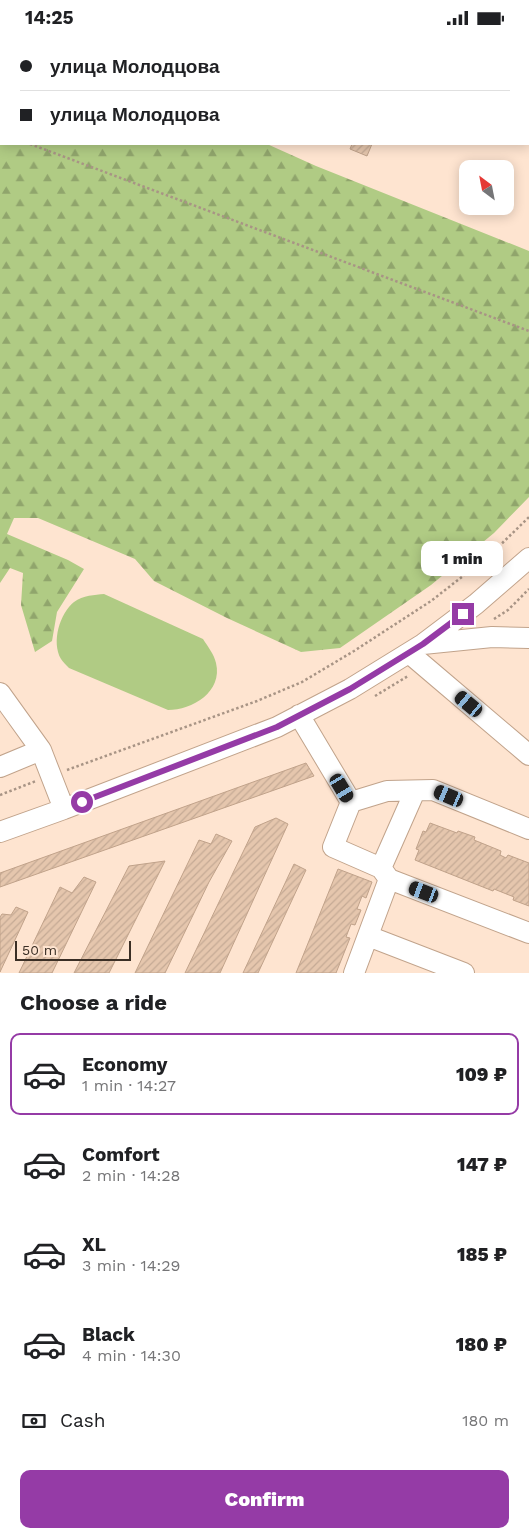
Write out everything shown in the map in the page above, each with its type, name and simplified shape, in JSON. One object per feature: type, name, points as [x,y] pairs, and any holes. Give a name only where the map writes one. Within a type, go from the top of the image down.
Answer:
[{"type":"street","points":[[0,832],[277,727],[350,689],[416,649],[476,604],[529,558]]},
{"type":"street","points":[[416,649],[492,637],[529,637]]},
{"type":"street","points":[[416,649],[529,755]]},
{"type":"street","points":[[0,693],[41,750],[64,809]]},
{"type":"street","points":[[299,715],[351,802]]},
{"type":"street","points":[[0,767],[41,750]]},
{"type":"street","points":[[351,802],[387,791],[433,790],[529,829]]},
{"type":"street","points":[[354,973],[368,936],[385,873],[415,791]]},
{"type":"street","points":[[351,802],[333,847],[385,873],[529,933]]},
{"type":"street","points":[[368,936],[458,972]]},
{"type":"path","points":[[33,145],[529,331]]},
{"type":"path","points":[[0,795],[248,704],[302,682],[431,601],[490,555],[529,517]]},
{"type":"green space","points":[[0,145],[269,145],[316,166],[529,251],[529,497],[494,533],[431,585],[340,648],[301,652],[227,618],[154,581],[135,559],[38,518],[14,518],[7,534],[68,560],[84,569],[57,612],[52,641],[35,652],[21,605],[23,573],[10,568],[0,583]]},
{"type":"green space","points":[[104,594],[203,639],[216,663],[215,683],[210,691],[196,703],[187,707],[168,710],[69,668],[58,652],[57,636],[61,620],[74,602],[81,598]]},
{"type":"building","points":[[352,145],[372,145],[367,156],[350,149]]},
{"type":"building","points":[[306,763],[314,776],[0,887],[0,873]]},
{"type":"building","points":[[276,818],[288,824],[220,973],[185,973],[255,827]]},
{"type":"building","points":[[430,823],[457,833],[458,831],[475,837],[474,840],[501,851],[500,855],[506,858],[508,855],[529,863],[529,906],[513,900],[514,897],[494,889],[493,891],[415,860],[419,850],[416,849],[423,831],[426,832]]},
{"type":"building","points":[[216,834],[232,841],[209,882],[165,973],[135,973],[199,840],[211,844]]},
{"type":"building","points":[[165,861],[109,973],[74,973],[129,866]]},
{"type":"building","points":[[294,864],[306,870],[258,973],[243,973]]},
{"type":"building","points":[[338,869],[372,882],[366,898],[362,896],[357,909],[361,910],[355,925],[351,924],[346,937],[350,938],[336,973],[296,973]]},
{"type":"building","points":[[84,877],[96,882],[52,973],[19,973],[60,887],[72,893]]},
{"type":"building","points":[[16,907],[28,912],[0,972],[0,917],[2,914],[11,915]]},
{"type":"route","points":[[82,802],[277,727],[350,689],[423,644],[463,614]]}]
